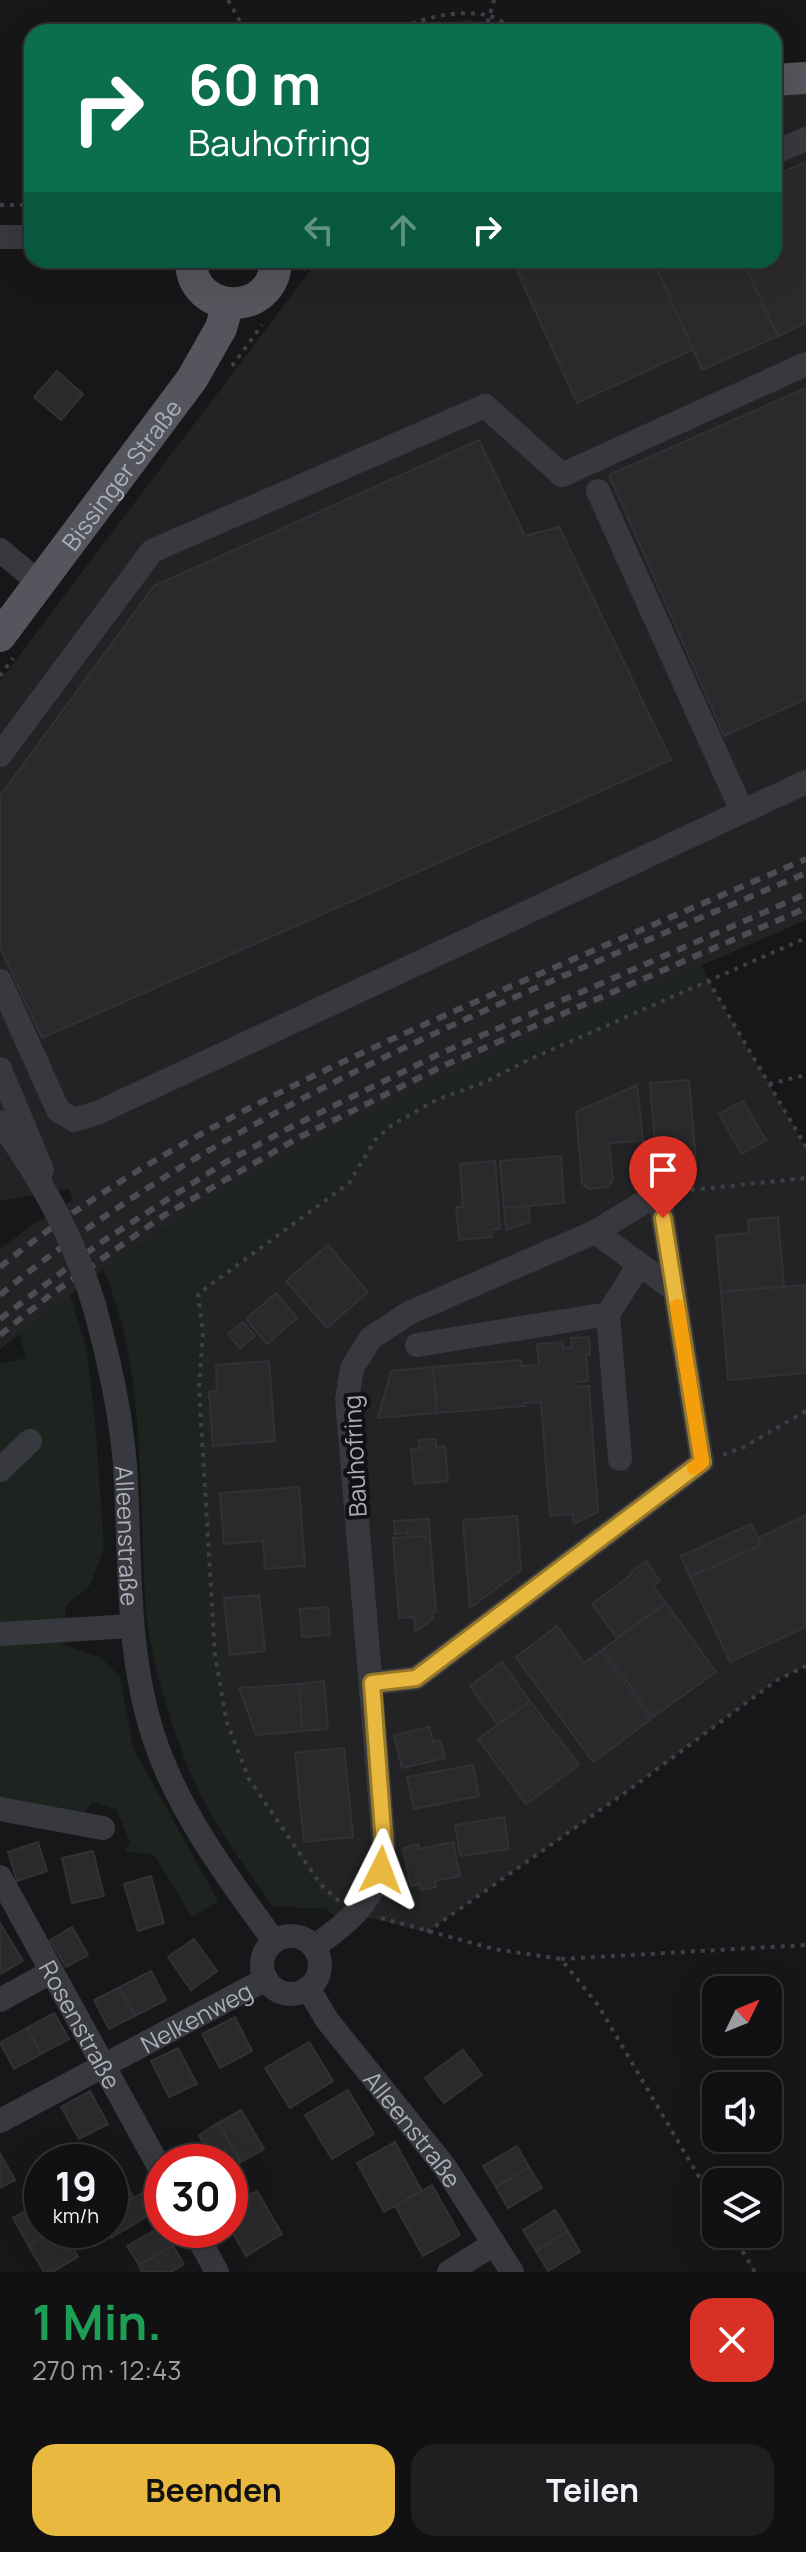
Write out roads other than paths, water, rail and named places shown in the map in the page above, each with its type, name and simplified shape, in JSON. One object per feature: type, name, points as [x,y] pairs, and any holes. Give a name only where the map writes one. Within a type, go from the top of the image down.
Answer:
[{"type":"main road","points":[[782,80],[806,78]]},
{"type":"main road","points":[[193,268],[195,280],[203,291],[228,304],[251,300],[261,294],[274,276],[275,268]]},
{"type":"main road","name":"Bissinger Straße","points":[[0,636],[192,379],[221,328],[228,304]]},
{"type":"street","points":[[782,150],[806,139]]},
{"type":"street","points":[[0,237],[24,237]]},
{"type":"street","points":[[0,755],[152,551],[485,406],[562,475],[806,364]]},
{"type":"street","points":[[598,491],[742,811]]},
{"type":"street","points":[[0,550],[39,583]]},
{"type":"street","points":[[0,981],[58,1110],[74,1120],[97,1113],[806,782]]},
{"type":"street","points":[[0,1069],[42,1170]]},
{"type":"street","name":"Alleenstraße","points":[[0,1122],[48,1194],[72,1244],[94,1305],[118,1402],[125,1466],[131,1626],[145,1704],[155,1739],[206,1845],[274,1941]]},
{"type":"street","name":"Bauhofring","points":[[314,1947],[358,1911],[372,1894],[381,1870],[384,1845],[347,1399],[352,1368],[371,1338],[409,1313],[595,1232],[659,1193],[675,1290]]},
{"type":"street","points":[[372,1683],[416,1678],[702,1462],[675,1290],[595,1232]]},
{"type":"street","points":[[620,1459],[608,1314],[639,1265]]},
{"type":"street","points":[[417,1345],[608,1314]]},
{"type":"street","points":[[0,1470],[30,1441]]},
{"type":"street","points":[[0,1634],[131,1626]]},
{"type":"street","points":[[0,1809],[103,1828]]},
{"type":"street","name":"Rosenstraße","points":[[2,1886],[147,2144]]},
{"type":"street","points":[[291,1936],[314,1947],[320,1967],[318,1977],[308,1988],[294,1994],[284,1993],[266,1979],[263,1956],[274,1941],[291,1936]]},
{"type":"street","points":[[0,2000],[51,1972]]},
{"type":"street","name":"Nelkenweg","points":[[0,2121],[266,1979]]},
{"type":"street","name":"Alleenstraße","points":[[308,1988],[327,2020],[445,2167],[512,2272]]},
{"type":"street","points":[[449,2272],[494,2244]]},
{"type":"street","points":[[204,2248],[217,2272]]},
{"type":"railway","points":[[0,1267],[110,1188],[288,1089],[473,1003],[806,859]]},
{"type":"railway","points":[[0,1295],[91,1226],[186,1164],[285,1108],[491,1008],[806,873]]},
{"type":"railway","points":[[0,1319],[100,1243],[224,1163],[291,1127],[437,1055],[806,894]]},
{"type":"railway","points":[[0,1335],[50,1295],[166,1214],[298,1138],[443,1066],[806,908]]}]
